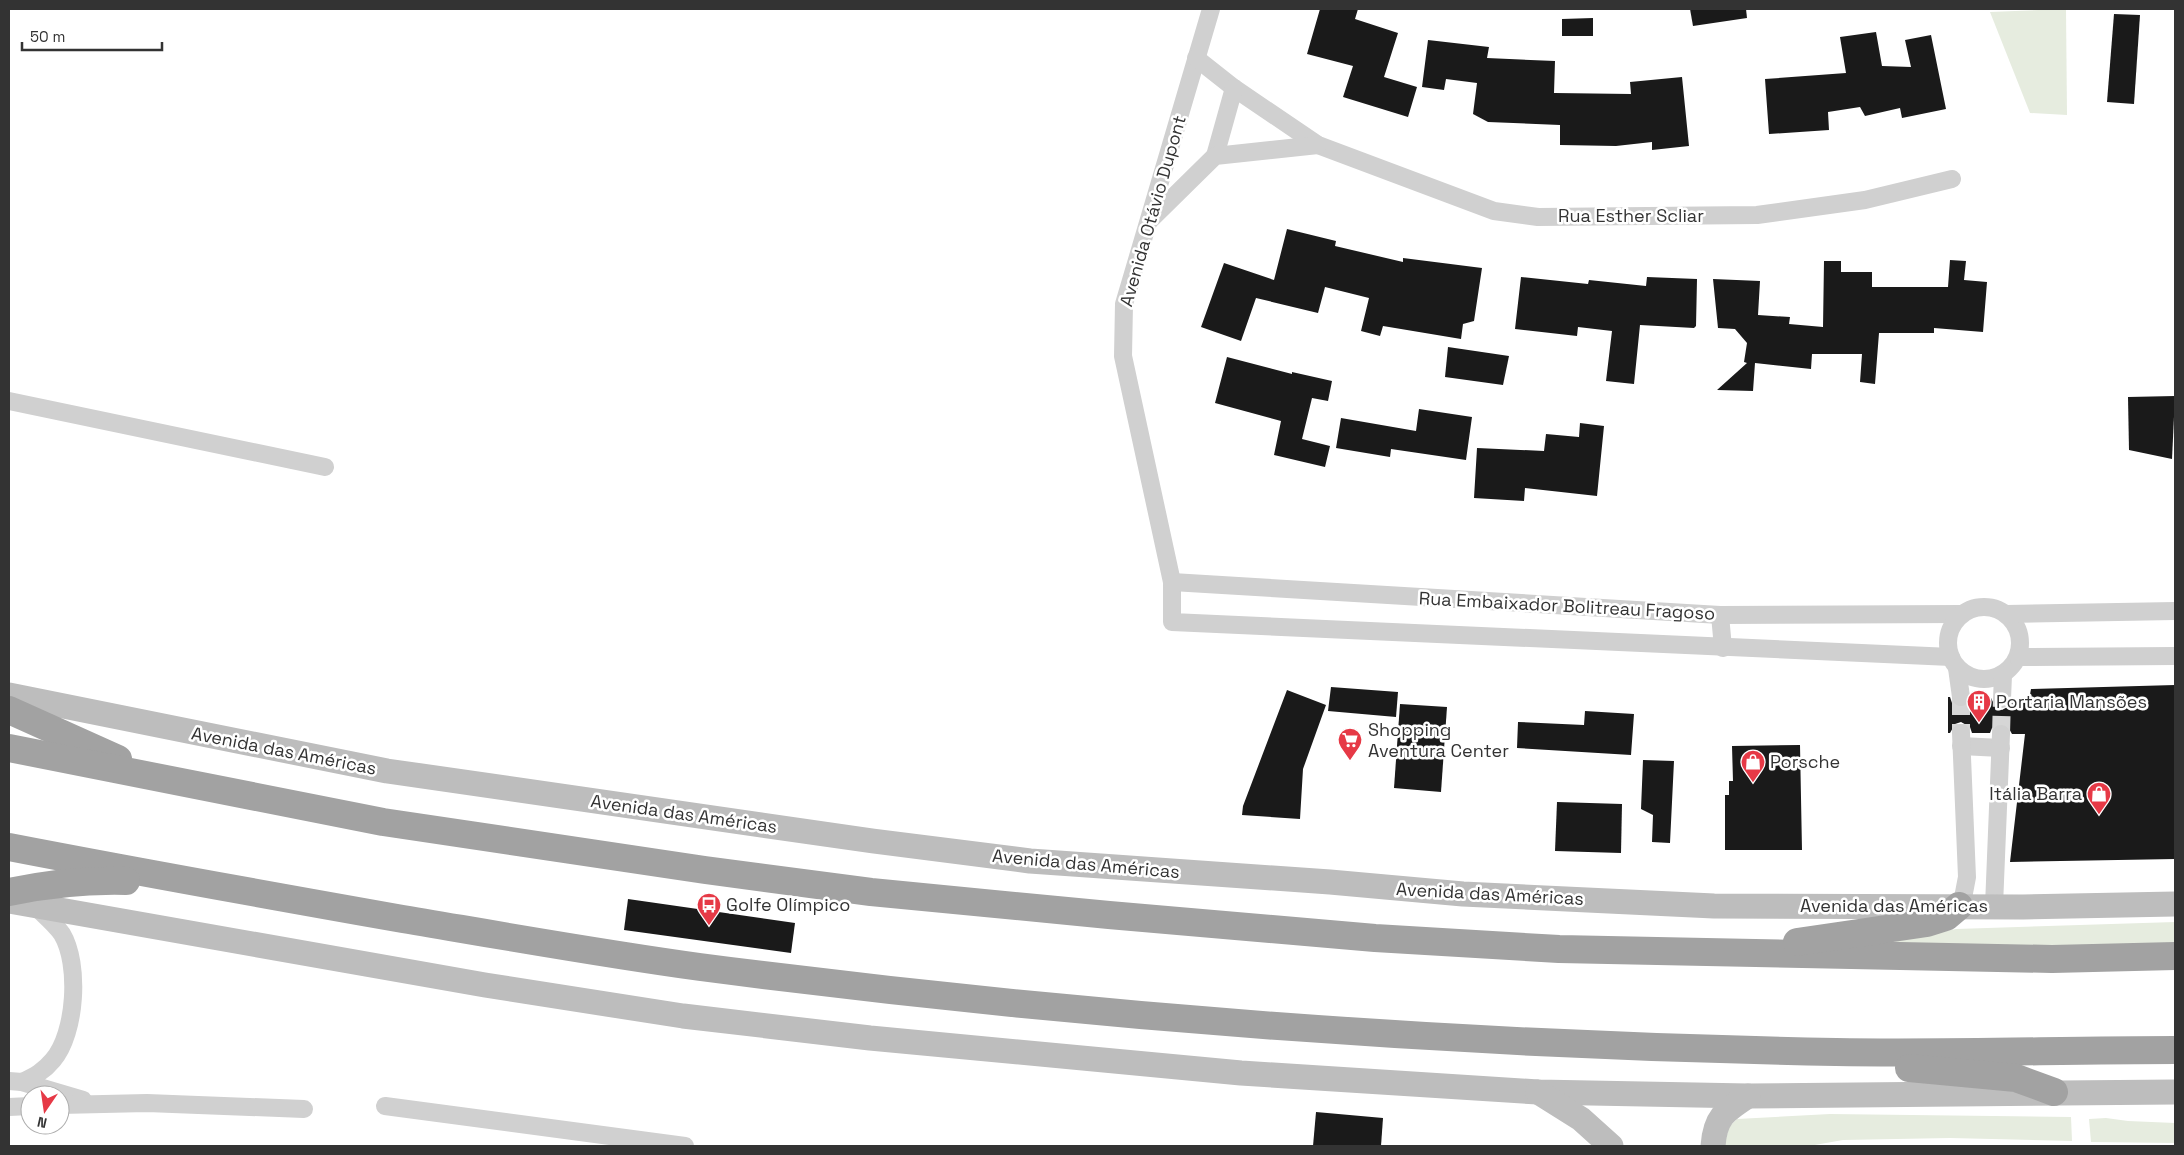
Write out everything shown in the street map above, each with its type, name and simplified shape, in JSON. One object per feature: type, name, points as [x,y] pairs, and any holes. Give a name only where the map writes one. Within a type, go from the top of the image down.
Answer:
[{"type":"highway","points":[[9,710],[113,755],[145,775]]},
{"type":"highway","points":[[9,748],[382,822],[706,870],[871,892],[1110,915],[1375,938],[1559,949],[2052,959],[2175,956]]},
{"type":"highway","points":[[9,847],[197,883],[514,939],[688,965],[1069,1008],[1213,1021],[1457,1038],[1600,1045],[1840,1052],[2175,1050]]},
{"type":"highway","points":[[9,892],[44,885],[106,880],[197,883]]},
{"type":"highway","points":[[1751,954],[1781,944],[1926,923],[1946,917],[1959,906]]},
{"type":"highway","points":[[1840,1052],[1855,1059],[1888,1066],[2016,1078],[2054,1092]]},
{"type":"main road","name":"Avenida das Américas","points":[[9,695],[387,772],[873,841],[1030,861],[1330,882],[1463,894],[1714,906],[2175,904]]},
{"type":"main road","points":[[9,901],[485,985],[693,1017],[870,1038],[1241,1073],[1538,1092],[1748,1096],[2175,1092]]},
{"type":"main road","points":[[1538,1092],[1581,1119],[1610,1146]]},
{"type":"main road","points":[[1713,1146],[1716,1125],[1723,1113],[1748,1096]]},
{"type":"street","name":"Avenida Otávio Dupont","points":[[1172,622],[1172,582],[1123,356],[1124,304],[1210,9]]},
{"type":"street","name":"Rua Esther Scliar","points":[[1196,58],[1234,88],[1318,145],[1494,212],[1538,217],[1757,215],[1864,200],[1952,178]]},
{"type":"street","points":[[1147,223],[1215,156],[1234,88]]},
{"type":"street","name":"Rua Esther Scliar","points":[[1215,156],[1318,145]]},
{"type":"street","points":[[9,402],[325,467]]},
{"type":"street","name":"Rua Embaixador Bolitreau Fragoso","points":[[1172,582],[1720,615],[1962,614]]},
{"type":"street","points":[[1954,663],[1974,678],[1994,678],[2003,675],[2012,667],[2018,657],[2021,645],[2020,634],[2015,623],[2007,614],[1996,608],[1984,606],[1973,608],[1962,614],[1954,622],[1948,634],[1948,646],[1954,663],[1961,697]]},
{"type":"street","points":[[2007,614],[2175,611]]},
{"type":"street","points":[[1720,615],[1723,648]]},
{"type":"street","name":"Rua Embaixador Bolitreau Fragoso","points":[[1172,622],[1723,648],[1954,663]]},
{"type":"street","points":[[2018,657],[2175,656]]},
{"type":"street","points":[[2002,699],[2003,675]]},
{"type":"street","points":[[1959,906],[1967,877],[1961,740],[2001,741],[1994,906]]},
{"type":"street","points":[[16,1082],[42,1072],[55,1058],[65,1037],[75,988],[72,957],[62,934],[35,906]]},
{"type":"street","points":[[16,1082],[98,1104]]},
{"type":"street","points":[[70,1105],[148,1103],[304,1108]]},
{"type":"street","points":[[384,1106],[686,1146]]},
{"type":"shaded area","points":[[2066,9],[2067,115],[2030,113],[1990,12]]},
{"type":"shaded area","points":[[2175,922],[2175,944],[1857,949],[1956,929]]},
{"type":"shaded area","points":[[1830,1114],[2071,1117],[2072,1141],[1950,1138],[1843,1140],[1809,1146],[1724,1146],[1729,1127],[1737,1119]]},
{"type":"shaded area","points":[[2106,1118],[2175,1123],[2175,1143],[2091,1142],[2089,1119]]},
{"type":"building","points":[[1320,9],[1358,9],[1355,19],[1398,33],[1384,77],[1417,87],[1408,117],[1343,97],[1353,66],[1307,54]]},
{"type":"building","points":[[1690,9],[1746,9],[1747,18],[1693,26]]},
{"type":"building","points":[[2114,14],[2140,15],[2134,104],[2107,102]]},
{"type":"building","points":[[1593,18],[1593,36],[1562,36],[1562,19]]},
{"type":"building","points":[[1876,32],[1882,66],[1911,67],[1905,40],[1931,35],[1946,109],[1902,118],[1900,108],[1865,116],[1860,107],[1828,112],[1829,130],[1769,134],[1765,79],[1846,73],[1840,37]]},
{"type":"building","points":[[1428,40],[1489,47],[1487,58],[1555,61],[1554,93],[1631,94],[1630,82],[1682,77],[1689,146],[1652,150],[1652,142],[1616,146],[1560,145],[1560,125],[1488,122],[1473,114],[1477,83],[1446,79],[1444,90],[1422,87]]},
{"type":"building","points":[[1287,229],[1336,241],[1335,246],[1403,262],[1403,258],[1482,268],[1474,321],[1463,324],[1461,339],[1383,326],[1380,336],[1361,331],[1369,298],[1325,287],[1318,313],[1256,298],[1241,341],[1201,327],[1224,263],[1274,280]]},
{"type":"building","points":[[1950,260],[1966,261],[1964,280],[1987,282],[1983,332],[1934,328],[1934,333],[1879,333],[1875,384],[1860,382],[1862,354],[1812,354],[1811,369],[1755,363],[1753,391],[1717,390],[1747,363],[1744,362],[1747,343],[1735,329],[1718,328],[1713,279],[1760,281],[1758,315],[1790,317],[1789,324],[1823,327],[1824,261],[1841,261],[1841,272],[1872,272],[1872,287],[1948,287]]},
{"type":"building","points":[[1521,277],[1588,284],[1589,280],[1646,286],[1647,277],[1697,279],[1696,326],[1694,328],[1640,325],[1634,384],[1606,381],[1612,331],[1578,327],[1577,336],[1515,329]]},
{"type":"building","points":[[1448,347],[1509,356],[1503,385],[1445,377]]},
{"type":"building","points":[[1227,357],[1292,374],[1292,372],[1332,381],[1328,401],[1312,398],[1302,439],[1330,446],[1325,467],[1274,455],[1281,421],[1215,403]]},
{"type":"building","points":[[2175,396],[2172,459],[2129,450],[2128,397]]},
{"type":"building","points":[[1419,409],[1472,417],[1466,460],[1391,449],[1390,457],[1336,448],[1341,418],[1416,431]]},
{"type":"building","points":[[1580,423],[1604,426],[1597,496],[1525,488],[1524,501],[1474,498],[1477,448],[1544,451],[1546,434],[1579,437]]},
{"type":"building","points":[[2175,685],[2175,859],[2010,862],[2025,734],[2012,734],[2007,725],[2001,723],[1992,728],[1990,733],[1972,733],[1970,727],[1961,722],[1955,724],[1950,733],[1948,733],[1948,697],[1957,707],[1962,708],[1968,705],[1971,698],[1991,698],[1996,708],[2002,710],[2011,705],[2013,699],[2029,700],[2031,689]]},
{"type":"building","points":[[1331,687],[1398,692],[1396,717],[1328,711]]},
{"type":"building","points":[[1287,690],[1326,705],[1303,769],[1300,819],[1242,815],[1243,806]]},
{"type":"building","points":[[1400,704],[1447,707],[1441,792],[1394,788]]},
{"type":"building","points":[[1585,711],[1634,714],[1631,755],[1517,748],[1518,722],[1584,725]]},
{"type":"building","points":[[1800,745],[1802,850],[1725,850],[1725,795],[1729,795],[1729,781],[1733,781],[1732,746]]},
{"type":"building","points":[[1643,760],[1674,761],[1670,843],[1652,842],[1653,815],[1641,809]]},
{"type":"building","points":[[1557,802],[1622,804],[1621,853],[1555,851]]},
{"type":"building","name":"Golfe Olímpico","points":[[628,899],[795,923],[791,953],[624,930]]},
{"type":"building","points":[[1316,1112],[1383,1118],[1381,1146],[1313,1146]]},
{"type":"tunnel","points":[[1961,697],[1961,733]]},
{"type":"tunnel","points":[[2001,734],[2002,699]]},
{"type":"place","name":"Portaria Mansões","points":[[1979,723]]},
{"type":"place","name":"Shopping Aventura Center","points":[[1350,761]]},
{"type":"place","name":"Porsche","points":[[1753,783]]},
{"type":"place","name":"Itália Barra","points":[[2099,815]]},
{"type":"place","name":"Golfe Olímpico","points":[[709,926]]}]
